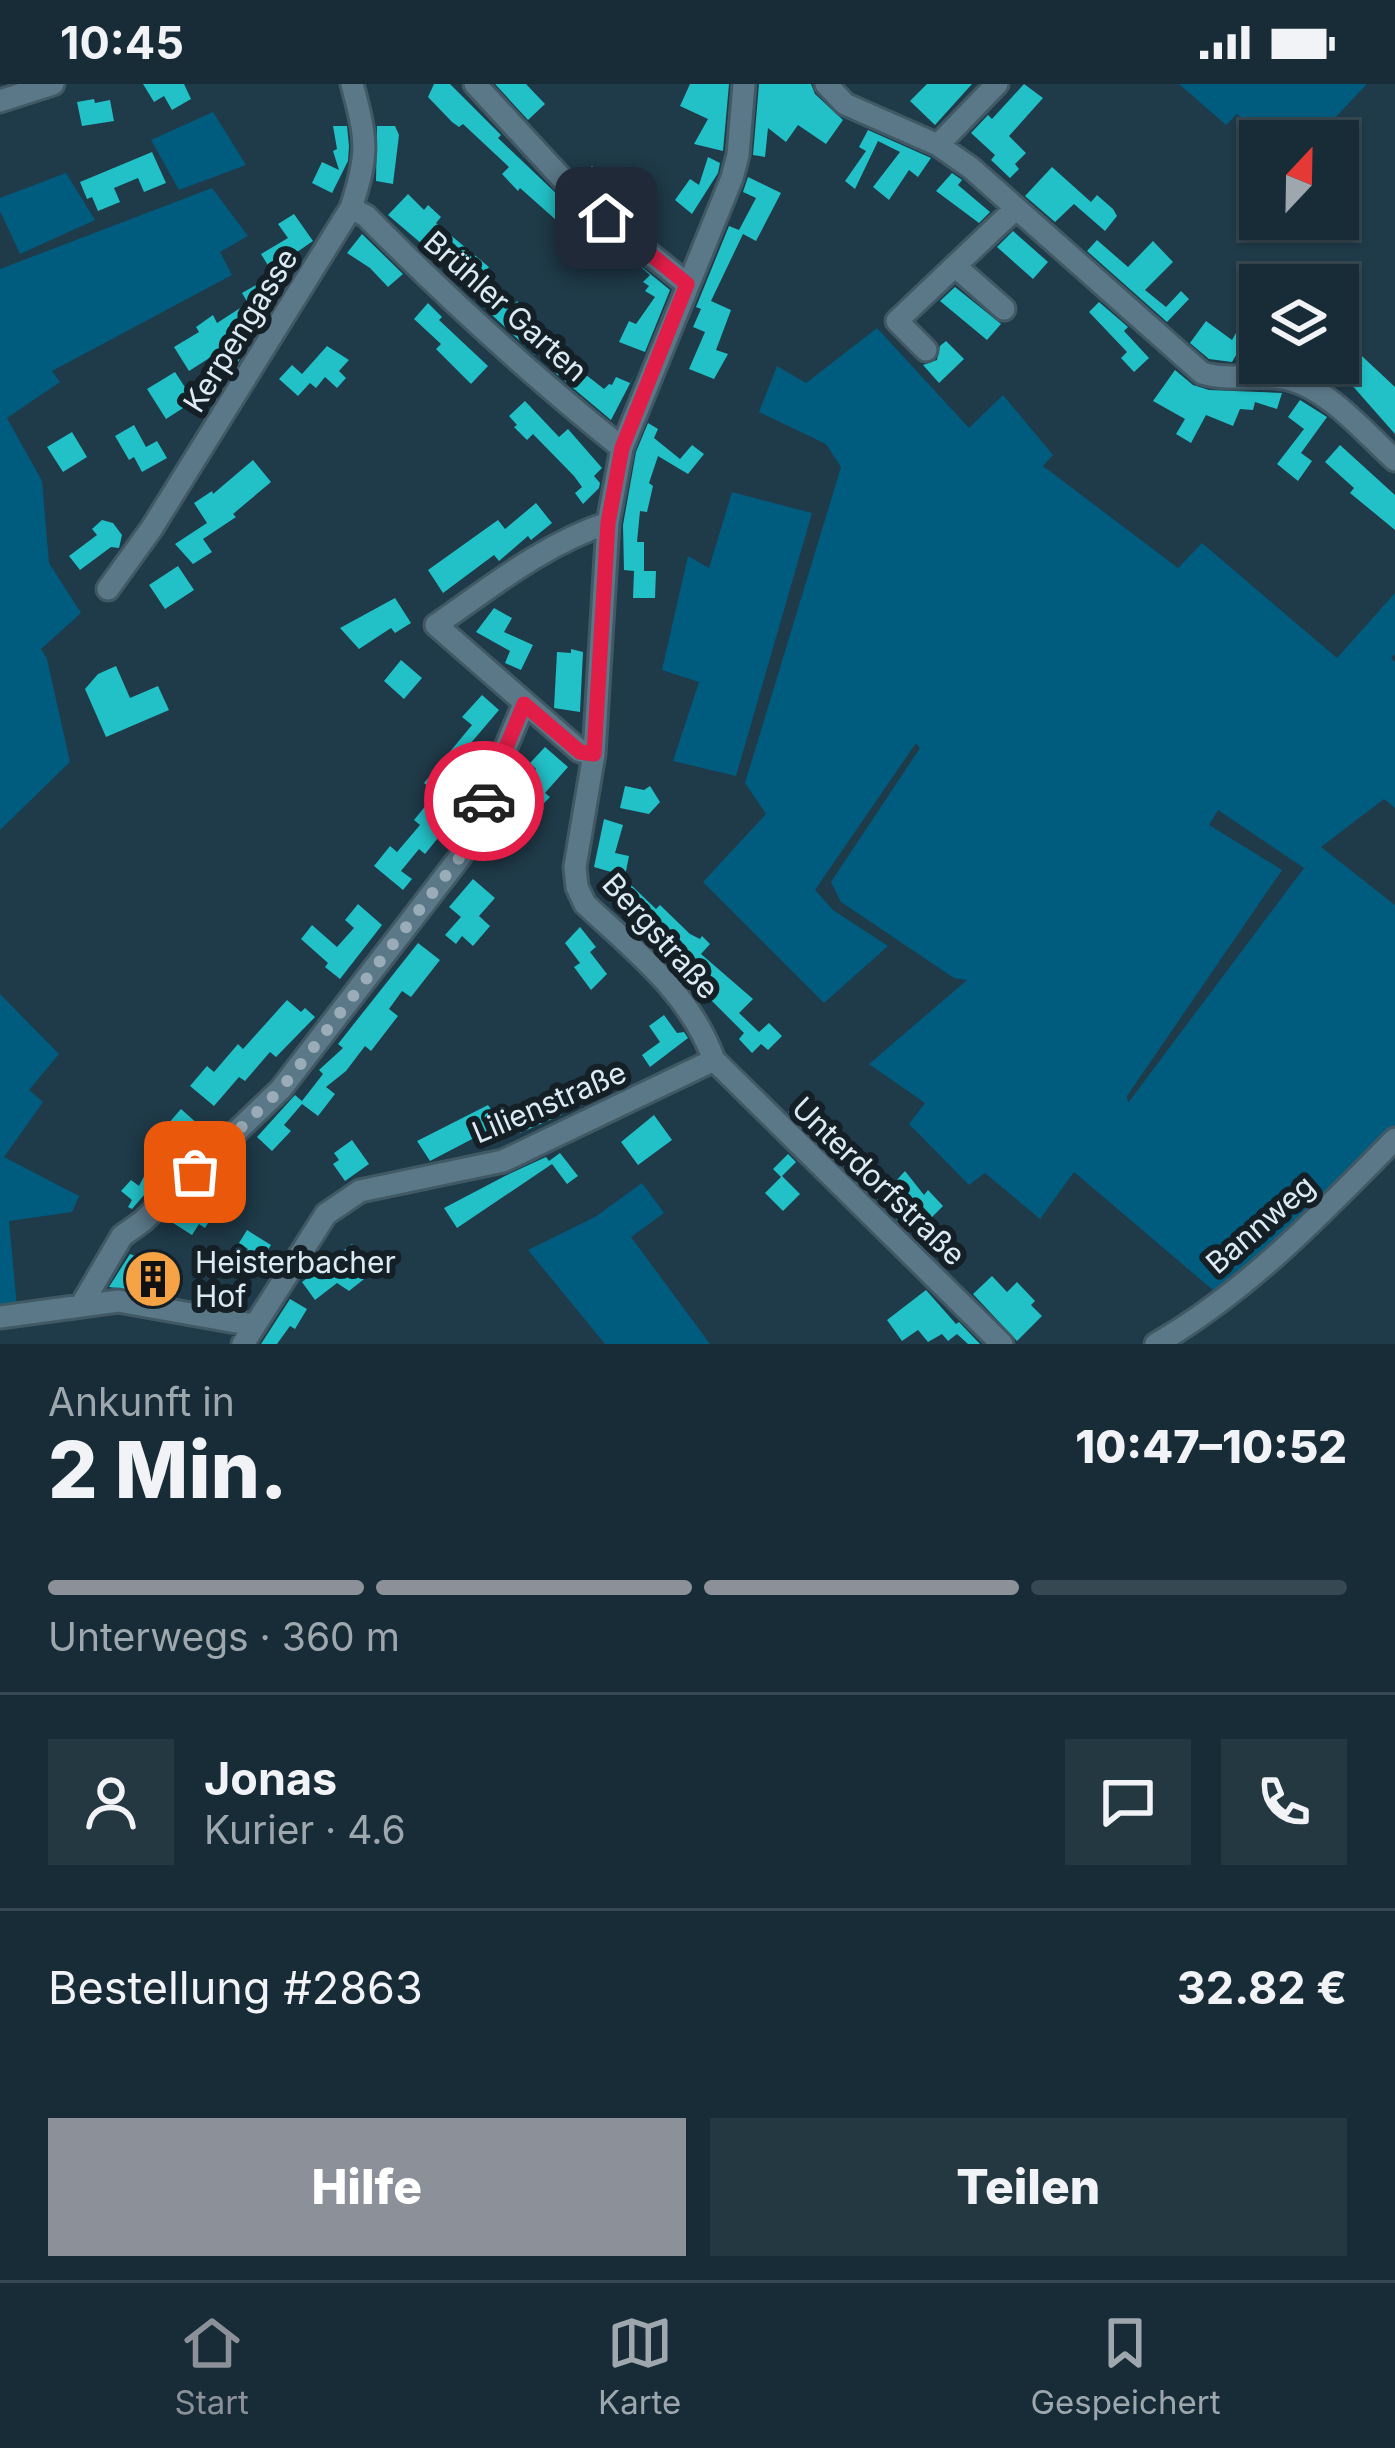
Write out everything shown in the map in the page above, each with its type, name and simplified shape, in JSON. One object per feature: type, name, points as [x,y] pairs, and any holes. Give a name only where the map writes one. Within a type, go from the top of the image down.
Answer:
[{"type":"street","points":[[0,101],[53,84]]},
{"type":"street","name":"Kerpengasse","points":[[108,590],[152,528],[351,208],[366,163],[352,84]]},
{"type":"street","points":[[475,84],[579,197],[687,284]]},
{"type":"street","name":"Bergstraße","points":[[714,1060],[703,1028],[673,986],[585,904],[575,867],[594,754],[608,523],[622,448],[732,178],[744,84]]},
{"type":"street","points":[[826,84],[845,104],[938,145],[971,168],[1202,374],[1285,377],[1306,385],[1395,460]]},
{"type":"street","points":[[938,145],[997,84]]},
{"type":"street","name":"Brühler Garten","points":[[351,208],[366,216],[536,379],[622,448]]},
{"type":"street","points":[[926,350],[897,321],[1015,209]]},
{"type":"street","points":[[955,266],[1004,308]]},
{"type":"street","points":[[594,754],[580,752],[436,625],[540,554],[608,523]]},
{"type":"street","points":[[82,1304],[122,1236],[281,1089],[460,857],[524,704]]},
{"type":"street","name":"Lilienstraße","points":[[248,1335],[326,1214],[360,1191],[503,1161],[714,1060]]},
{"type":"street","name":"Unterdorfstraße","points":[[714,1060],[1002,1344]]},
{"type":"street","name":"Bannweg","points":[[1156,1344],[1188,1326],[1297,1237],[1395,1139]]},
{"type":"street","points":[[0,1318],[118,1301],[151,1305],[248,1335]]},
{"type":"shaded area","points":[[1179,84],[1367,84],[1333,120],[1243,120],[1237,114],[1226,125]]},
{"type":"shaded area","points":[[213,112],[246,165],[179,190],[151,140]]},
{"type":"shaded area","points":[[66,173],[95,220],[20,254],[0,211],[0,198]]},
{"type":"shaded area","points":[[212,188],[248,236],[220,252],[232,275],[52,371],[60,382],[7,418],[42,481],[49,563],[81,613],[41,649],[70,762],[0,830],[0,269]]},
{"type":"shaded area","points":[[877,328],[969,428],[1003,395],[1053,455],[1043,466],[1178,568],[1202,543],[1337,658],[1395,593],[1395,654],[1391,658],[1395,662],[1395,808],[1384,799],[1321,847],[1395,905],[1395,1127],[1293,1229],[1214,1291],[1074,1172],[1040,1219],[985,1173],[969,1185],[909,1124],[925,1103],[869,1064],[967,980],[954,978],[841,902],[831,882],[920,748],[916,743],[815,890],[833,910],[888,946],[824,1003],[703,882],[766,814],[745,783],[841,467],[826,444],[759,412],[777,366],[806,383]],"holes":[[[1218,810],[1304,868],[1128,1103],[1127,1096],[1282,870],[1209,825]]]},
{"type":"shaded area","points":[[732,492],[812,513],[736,776],[673,761],[699,682],[662,670],[688,556],[709,568]]},
{"type":"shaded area","points":[[0,994],[59,1054],[29,1090],[43,1102],[4,1157],[79,1196],[72,1212],[9,1221],[17,1307],[0,1310]]},
{"type":"shaded area","points":[[642,1183],[664,1213],[631,1237],[710,1344],[605,1344],[528,1250],[595,1217]]},
{"type":"building","points":[[143,84],[184,84],[191,99],[172,110],[164,96],[154,102]]},
{"type":"building","points":[[434,84],[450,84],[501,135],[498,138],[604,239],[588,225],[580,235],[520,188],[518,191],[502,174],[509,167],[428,97]]},
{"type":"building","points":[[495,84],[526,84],[545,104],[528,120]]},
{"type":"building","points":[[690,84],[729,84],[723,151],[694,144],[708,119],[680,106]]},
{"type":"building","points":[[759,84],[811,84],[815,94],[843,120],[826,144],[798,125],[786,142],[768,128],[765,157],[753,155]]},
{"type":"building","points":[[927,84],[972,84],[935,125],[910,101]]},
{"type":"building","points":[[1024,84],[1043,98],[1009,136],[1026,153],[1010,178],[991,160],[995,155],[971,133],[988,115],[992,119]]},
{"type":"building","points":[[94,99],[95,103],[110,100],[114,121],[82,126],[77,102]]},
{"type":"building","points":[[333,126],[347,126],[349,146],[348,161],[332,193],[312,183],[322,162],[339,170]]},
{"type":"building","points":[[377,126],[395,126],[399,135],[393,184],[376,181]]},
{"type":"building","points":[[868,130],[931,158],[918,177],[909,170],[889,200],[873,187],[900,152],[878,141],[855,189],[845,181],[866,151],[859,147]]},
{"type":"building","points":[[152,152],[166,183],[144,192],[138,178],[114,188],[120,202],[98,211],[92,197],[87,199],[80,182]]},
{"type":"building","points":[[708,157],[720,163],[718,173],[692,214],[675,200],[690,179],[699,185]]},
{"type":"building","points":[[592,166],[634,202],[624,214],[581,177]]},
{"type":"building","points":[[1052,167],[1091,202],[1097,195],[1113,209],[1117,216],[1105,231],[1074,204],[1055,222],[1025,196]]},
{"type":"building","points":[[952,173],[962,180],[958,185],[990,212],[979,223],[936,191]]},
{"type":"building","points":[[748,177],[781,193],[756,241],[743,234],[711,301],[731,310],[716,350],[728,354],[714,379],[689,369],[705,332],[693,327],[701,309],[696,307],[729,226],[739,230],[756,198],[743,192]]},
{"type":"building","points":[[408,194],[424,210],[428,205],[441,217],[436,223],[489,267],[481,276],[512,307],[517,301],[550,335],[535,355],[478,302],[483,296],[388,215]]},
{"type":"building","points":[[294,214],[313,241],[287,259],[293,269],[277,280],[261,254],[288,238],[278,224]]},
{"type":"building","points":[[1013,231],[1048,262],[1033,279],[997,247]]},
{"type":"building","points":[[362,234],[403,274],[388,287],[347,253]]},
{"type":"building","points":[[1097,240],[1128,267],[1153,241],[1173,262],[1145,290],[1166,307],[1181,291],[1189,299],[1167,322],[1087,251]]},
{"type":"building","points":[[632,259],[670,290],[645,352],[619,342],[629,321],[636,324],[655,297],[645,291],[649,286],[643,282],[650,275]]},
{"type":"building","points":[[261,282],[274,303],[255,315],[261,325],[233,370],[225,375],[214,355],[189,371],[174,347],[199,332],[196,327],[213,315],[217,323],[248,303],[242,293]]},
{"type":"building","points":[[955,287],[1001,324],[987,340],[940,301]]},
{"type":"building","points":[[1099,302],[1128,327],[1124,331],[1149,358],[1134,372],[1121,358],[1127,352],[1089,312]]},
{"type":"building","points":[[428,303],[442,317],[439,320],[488,366],[471,384],[436,349],[441,344],[414,319]]},
{"type":"building","points":[[1206,321],[1232,340],[1236,333],[1239,350],[1232,362],[1209,359],[1190,343]]},
{"type":"building","points":[[946,341],[964,359],[939,383],[923,365],[937,360]]},
{"type":"building","points":[[327,346],[349,360],[339,371],[346,378],[337,388],[325,377],[316,388],[310,383],[298,396],[279,379],[292,365],[302,374]]},
{"type":"building","points":[[1359,353],[1395,387],[1395,434],[1351,384],[1359,384]]},
{"type":"building","points":[[567,360],[604,389],[616,377],[630,383],[637,370],[611,420],[554,372]]},
{"type":"building","points":[[1175,370],[1193,385],[1209,390],[1282,393],[1277,409],[1255,402],[1253,410],[1240,409],[1233,426],[1206,415],[1191,443],[1176,434],[1185,419],[1153,401]]},
{"type":"building","points":[[175,372],[194,401],[166,419],[147,389]]},
{"type":"building","points":[[1300,400],[1327,417],[1301,453],[1312,461],[1298,481],[1277,464],[1304,429],[1288,417]]},
{"type":"building","points":[[525,401],[559,437],[568,429],[602,468],[594,476],[599,488],[583,504],[575,493],[582,487],[574,476],[533,434],[527,440],[514,427],[509,416]]},
{"type":"building","points":[[648,423],[658,429],[654,438],[680,459],[692,445],[704,454],[688,474],[658,456],[649,483],[653,486],[647,512],[640,511],[637,542],[644,542],[644,571],[656,571],[655,598],[633,598],[634,571],[624,570],[623,525],[636,452]]},
{"type":"building","points":[[134,425],[146,447],[157,441],[167,458],[142,472],[115,436]]},
{"type":"building","points":[[72,432],[87,457],[63,472],[47,447]]},
{"type":"building","points":[[1340,445],[1395,495],[1395,530],[1350,493],[1354,488],[1325,462]]},
{"type":"building","points":[[253,460],[271,482],[233,514],[236,517],[203,539],[212,552],[193,564],[175,544],[207,523],[194,503],[213,494]]},
{"type":"building","points":[[536,503],[552,523],[499,561],[494,555],[443,593],[428,570],[498,520],[505,529]]},
{"type":"building","points":[[102,520],[113,523],[122,535],[119,548],[111,547],[80,570],[69,556],[97,535],[92,529]]},
{"type":"building","points":[[178,566],[194,590],[165,609],[149,585]]},
{"type":"building","points":[[395,598],[411,623],[395,633],[391,628],[359,649],[340,628]]},
{"type":"building","points":[[494,608],[512,618],[504,632],[533,645],[521,670],[505,663],[510,651],[476,632]]},
{"type":"building","points":[[571,649],[583,652],[580,712],[554,708],[557,652],[571,653]]},
{"type":"building","points":[[401,660],[422,678],[404,699],[384,681]]},
{"type":"building","points":[[116,666],[130,698],[158,686],[169,710],[106,737],[85,689],[98,674]]},
{"type":"building","points":[[482,695],[499,710],[470,744],[481,754],[456,783],[467,793],[440,823],[446,828],[425,854],[419,849],[401,871],[412,879],[403,890],[374,866],[390,846],[397,852],[420,825],[414,820],[436,793],[424,783],[472,725],[462,717]]},
{"type":"building","points":[[545,747],[568,767],[545,793],[550,797],[544,808],[513,842],[495,826],[516,802],[513,799],[536,769],[530,763]]},
{"type":"building","points":[[625,786],[644,790],[650,786],[660,802],[649,814],[620,808]]},
{"type":"building","points":[[604,819],[623,825],[615,853],[629,856],[625,876],[594,867]]},
{"type":"building","points":[[473,879],[495,898],[479,916],[490,926],[473,946],[462,936],[456,944],[445,935],[461,917],[449,907]]},
{"type":"building","points":[[629,883],[656,909],[660,905],[690,934],[710,944],[701,954],[753,999],[739,1013],[759,1032],[769,1023],[782,1036],[768,1050],[761,1044],[752,1053],[739,1039],[744,1033],[692,981],[697,975],[664,942],[658,947],[611,902]]},
{"type":"building","points":[[358,904],[382,925],[340,979],[301,939],[312,925],[337,947],[354,928],[345,920]]},
{"type":"building","points":[[580,927],[596,947],[590,952],[607,974],[591,990],[574,967],[580,963],[565,943]]},
{"type":"building","points":[[418,943],[440,960],[411,997],[402,991],[389,1009],[398,1016],[371,1051],[365,1046],[326,1087],[335,1094],[318,1116],[302,1104],[284,1125],[291,1131],[272,1151],[257,1137],[295,1095],[302,1101],[323,1074],[319,1070],[343,1048],[338,1044]]},
{"type":"building","points":[[287,1000],[315,1017],[276,1057],[270,1052],[214,1106],[190,1086],[207,1066],[214,1072],[238,1044],[243,1049]]},
{"type":"building","points":[[664,1015],[677,1033],[684,1032],[688,1038],[650,1067],[642,1055],[660,1042],[649,1026]]},
{"type":"building","points":[[806,1093],[841,1132],[835,1138],[858,1161],[848,1171],[788,1112]]},
{"type":"building","points":[[553,1096],[561,1115],[520,1133],[509,1116]]},
{"type":"building","points":[[488,1105],[501,1124],[430,1161],[417,1141]]},
{"type":"building","points":[[181,1109],[200,1126],[177,1152],[164,1141],[174,1131],[167,1125]]},
{"type":"building","points":[[654,1115],[672,1140],[638,1165],[621,1142]]},
{"type":"building","points":[[352,1140],[369,1164],[345,1181],[333,1164],[339,1160],[334,1153]]},
{"type":"building","points":[[560,1153],[578,1176],[567,1184],[552,1164],[457,1228],[444,1208],[505,1176]]},
{"type":"building","points":[[788,1154],[796,1162],[782,1176],[800,1194],[783,1211],[765,1193],[781,1177],[773,1169]]},
{"type":"building","points":[[152,1161],[169,1169],[163,1181],[157,1180],[132,1209],[128,1207],[132,1200],[121,1191],[131,1180],[139,1186]]},
{"type":"building","points":[[905,1171],[924,1195],[928,1190],[943,1206],[932,1217],[918,1201],[898,1221],[873,1195],[890,1176],[895,1182]]},
{"type":"building","points":[[202,1186],[217,1194],[206,1211],[213,1215],[205,1228],[199,1224],[192,1235],[173,1223]]},
{"type":"building","points":[[247,1230],[271,1245],[254,1273],[239,1263],[248,1249],[239,1243]]},
{"type":"building","points":[[352,1244],[373,1272],[349,1291],[337,1283],[315,1300],[302,1282]]},
{"type":"building","name":"Heisterbacher Hof","points":[[130,1254],[169,1269],[164,1294],[109,1287]]},
{"type":"building","points":[[992,1276],[1007,1292],[1017,1282],[1042,1316],[1017,1341],[973,1294]]},
{"type":"building","points":[[926,1290],[980,1344],[968,1344],[957,1334],[948,1341],[942,1334],[928,1342],[918,1330],[902,1341],[887,1320]]},
{"type":"building","points":[[290,1299],[307,1309],[295,1329],[290,1326],[277,1344],[261,1344]]},
{"type":"way so far","points":[[195,1172],[281,1089],[307,1056],[460,857],[484,801]]},
{"type":"place","name":"Heisterbacher Hof","points":[[153,1279]]},
{"type":"route","points":[[484,801],[524,704],[580,752],[594,754],[608,523],[622,448],[687,284],[606,218]]}]
